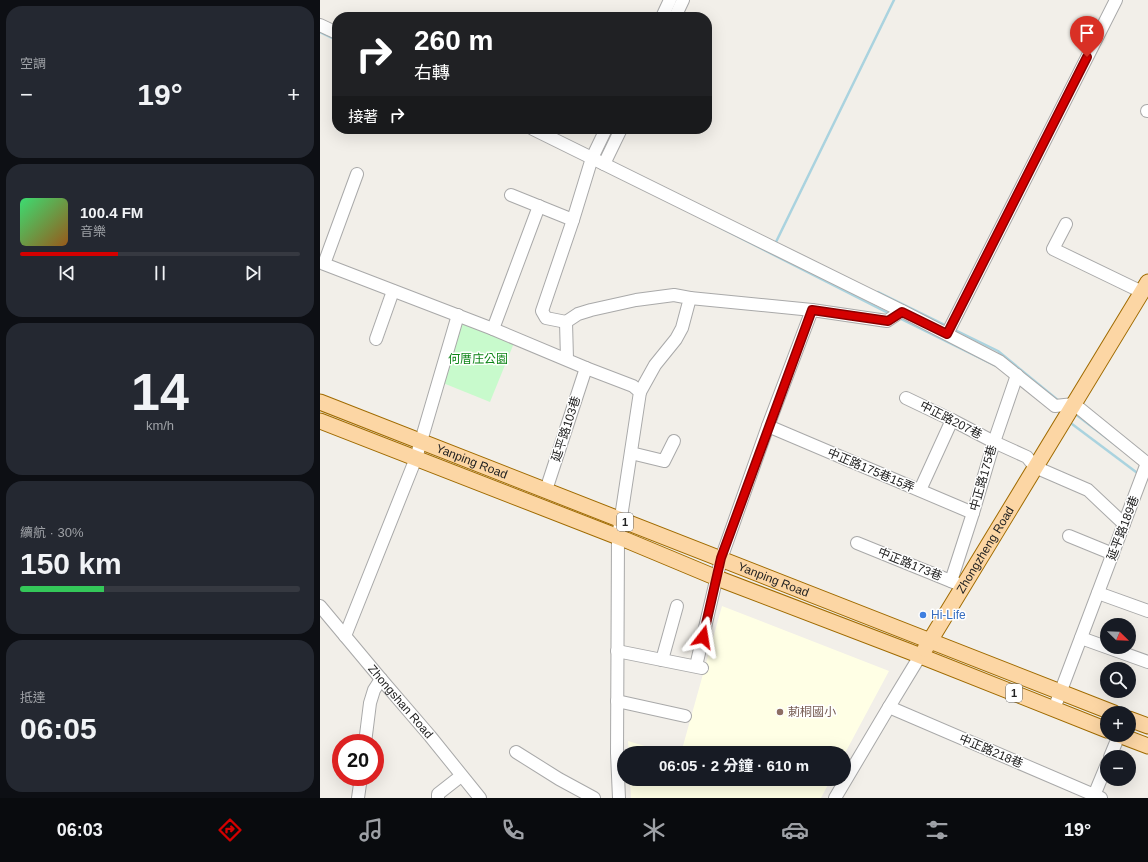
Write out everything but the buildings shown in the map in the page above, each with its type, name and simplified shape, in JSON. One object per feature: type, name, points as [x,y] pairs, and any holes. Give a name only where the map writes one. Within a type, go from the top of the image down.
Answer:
[{"type":"main road","name":"Zhongzheng Road","points":[[920,656],[930,640],[957,583],[1036,467],[1145,287]]},
{"type":"main road","name":"Yanping Road","points":[[320,402],[1100,707]]},
{"type":"main road","name":"Yanping Road","points":[[320,421],[1100,727]]},
{"type":"main road","points":[[1136,722],[1148,726]]},
{"type":"main road","points":[[1136,741],[1148,746]]},
{"type":"street","points":[[664,12],[670,0]]},
{"type":"street","points":[[677,12],[683,0]]},
{"type":"street","points":[[947,334],[1116,0]]},
{"type":"street","points":[[320,25],[332,31]]},
{"type":"street","points":[[543,134],[659,190],[999,361],[1055,406],[1074,404],[1148,464]]},
{"type":"street","points":[[604,134],[592,158],[542,311],[546,318],[566,322],[578,314],[591,310],[636,300],[674,295],[690,298],[812,310],[888,321],[902,312]]},
{"type":"street","points":[[604,164],[619,134]]},
{"type":"street","points":[[357,174],[321,266],[393,291],[493,329],[633,386],[640,392]]},
{"type":"street","points":[[511,195],[573,220]]},
{"type":"street","points":[[493,329],[539,206]]},
{"type":"street","points":[[1066,224],[1053,249],[1145,287]]},
{"type":"street","points":[[376,339],[393,291]]},
{"type":"street","points":[[619,798],[617,753],[617,651],[618,537],[620,520],[640,392],[655,365],[676,339],[682,328],[690,298]]},
{"type":"street","points":[[617,651],[699,667],[721,558],[768,426],[812,310]]},
{"type":"street","points":[[345,636],[416,458],[458,316]]},
{"type":"street","points":[[566,322],[567,359]]},
{"type":"street","name":"延平路103巷","points":[[546,490],[586,368]]},
{"type":"street","name":"中正路175巷","points":[[957,583],[974,513],[994,442],[1017,375]]},
{"type":"street","name":"中正路207巷","points":[[906,398],[1027,457],[1036,467],[1088,490],[1124,524]]},
{"type":"street","points":[[920,490],[952,420]]},
{"type":"street","name":"中正路175巷15弄","points":[[768,426],[974,513]]},
{"type":"street","points":[[631,453],[664,461],[674,441]]},
{"type":"street","name":"延平路189巷","points":[[1054,709],[1148,464]]},
{"type":"street","points":[[1069,536],[1113,554]]},
{"type":"street","name":"中正路173巷","points":[[857,543],[957,583]]},
{"type":"street","points":[[1098,593],[1148,611]]},
{"type":"street","name":"Zhongshan Road","points":[[320,606],[430,736],[480,798]]},
{"type":"street","points":[[662,660],[677,606]]},
{"type":"street","points":[[1081,638],[1148,662]]},
{"type":"street","name":"Zhongzheng Road","points":[[835,798],[920,656]]},
{"type":"street","points":[[366,734],[370,703],[374,690],[381,679]]},
{"type":"street","points":[[617,701],[685,716]]},
{"type":"street","name":"中正路218巷","points":[[889,707],[1096,797]]},
{"type":"street","points":[[516,752],[559,779],[594,798]]},
{"type":"street","points":[[438,798],[438,794],[461,776]]},
{"type":"street","points":[[1096,797],[1100,785]]},
{"type":"street","points":[[358,798],[360,786]]},
{"type":"shaded area","name":"莿桐國小","points":[[722,606],[889,671],[849,746],[683,746]]},
{"type":"shaded area","points":[[628,741],[645,746],[628,746]]},
{"type":"shaded area","points":[[630,786],[827,786],[821,798],[631,798]]},
{"type":"green space","name":"何厝庄公園","points":[[459,322],[514,343],[490,402],[443,383]]},
{"type":"waterway","points":[[775,244],[894,0]]},
{"type":"waterway","points":[[320,32],[332,38]]},
{"type":"waterway","points":[[600,157],[612,134]]},
{"type":"waterway","points":[[713,224],[890,314]]},
{"type":"waterway","points":[[878,292],[947,326]]},
{"type":"waterway","points":[[899,318],[998,367]]},
{"type":"waterway","points":[[953,329],[998,351],[1059,401]]},
{"type":"waterway","points":[[1074,413],[1121,449]]},
{"type":"waterway","points":[[1068,421],[1140,475]]},
{"type":"place","name":"Hi-Life","points":[[923,615]]},
{"type":"place","name":"莿桐國小","points":[[780,712]]},
{"type":"route","points":[[703,637],[721,558],[768,426],[812,310],[888,321],[902,312],[947,334],[1087,57]]}]
